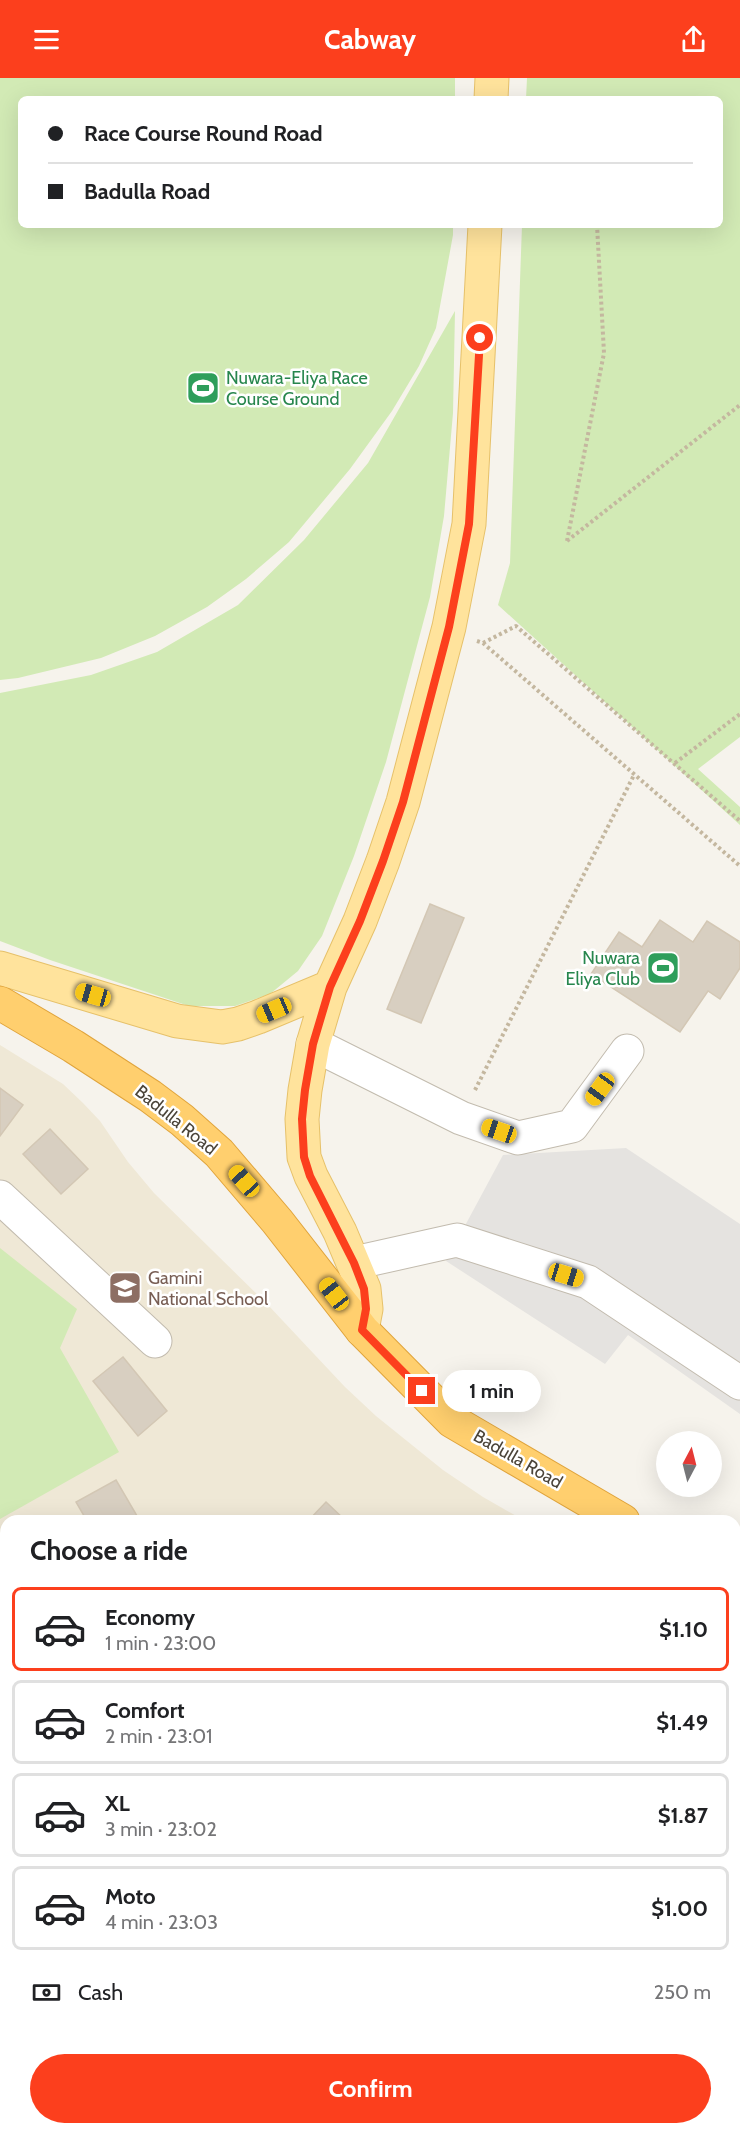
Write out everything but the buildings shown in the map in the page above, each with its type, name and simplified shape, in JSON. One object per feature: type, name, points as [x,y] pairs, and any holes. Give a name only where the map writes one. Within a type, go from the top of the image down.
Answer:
[{"type":"highway","name":"Badulla Road","points":[[0,1003],[73,1046],[150,1096],[182,1120],[219,1153],[277,1221],[362,1330],[452,1421],[598,1512]]},
{"type":"main road","points":[[491,96],[492,78]]},
{"type":"main road","points":[[362,1330],[366,1309],[364,1289],[354,1263],[310,1176],[304,1157],[302,1119],[305,1090],[313,1044],[330,987],[360,921],[400,812],[419,748],[449,627],[469,524],[485,228]]},
{"type":"main road","points":[[0,968],[177,1021],[222,1027],[258,1017],[330,987]]},
{"type":"street","points":[[313,1044],[461,1118],[518,1138],[572,1126],[627,1051]]},
{"type":"street","points":[[0,1197],[155,1341]]},
{"type":"street","points":[[354,1263],[457,1240],[588,1282],[740,1383]]},
{"type":"path","points":[[597,228],[604,353],[567,541],[740,405]]},
{"type":"path","points":[[483,643],[516,626],[740,821]]},
{"type":"path","points":[[449,627],[483,643],[740,866]]},
{"type":"path","points":[[675,763],[740,714]]},
{"type":"path","points":[[461,1118],[634,775]]},
{"type":"shaded area","name":"Gamini National School","points":[[0,1045],[63,1084],[83,1103],[100,1121],[128,1162],[154,1193],[376,1416],[443,1470],[514,1515],[0,1515]]},
{"type":"shaded area","points":[[626,1148],[740,1224],[740,1414],[628,1335],[605,1364],[446,1261],[503,1155]]},
{"type":"green space","name":"Nuwara-Eliya Race Course Ground","points":[[0,78],[455,78],[455,96],[18,96],[18,228],[453,228],[453,235],[436,328],[419,366],[392,411],[350,469],[289,542],[246,579],[207,607],[155,636],[101,658],[18,678],[0,680]]},
{"type":"green space","points":[[527,78],[740,78],[740,737],[698,769],[740,807],[740,825],[498,605],[510,563],[522,228],[723,228],[723,96],[526,96]]},
{"type":"green space","points":[[455,311],[453,413],[444,516],[430,597],[386,762],[354,856],[322,936],[298,971],[270,994],[235,1006],[189,1006],[0,941],[0,693],[91,675],[157,652],[238,605],[304,540],[368,463]]},
{"type":"green space","points":[[0,1248],[77,1309],[60,1348],[119,1452],[7,1515],[0,1515]]},
{"type":"place","name":"Nuwara-Eliya Race Course Ground","points":[[203,388]]},
{"type":"place","name":"Nuwara Eliya Club","points":[[663,968]]},
{"type":"place","name":"Gamini National School","points":[[125,1288]]},
{"type":"route","points":[[422,1391],[362,1330],[366,1309],[364,1289],[340,1232],[310,1176],[304,1157],[302,1119],[313,1044],[330,987],[360,921],[397,822],[419,748],[449,627],[469,524],[480,338]]}]
